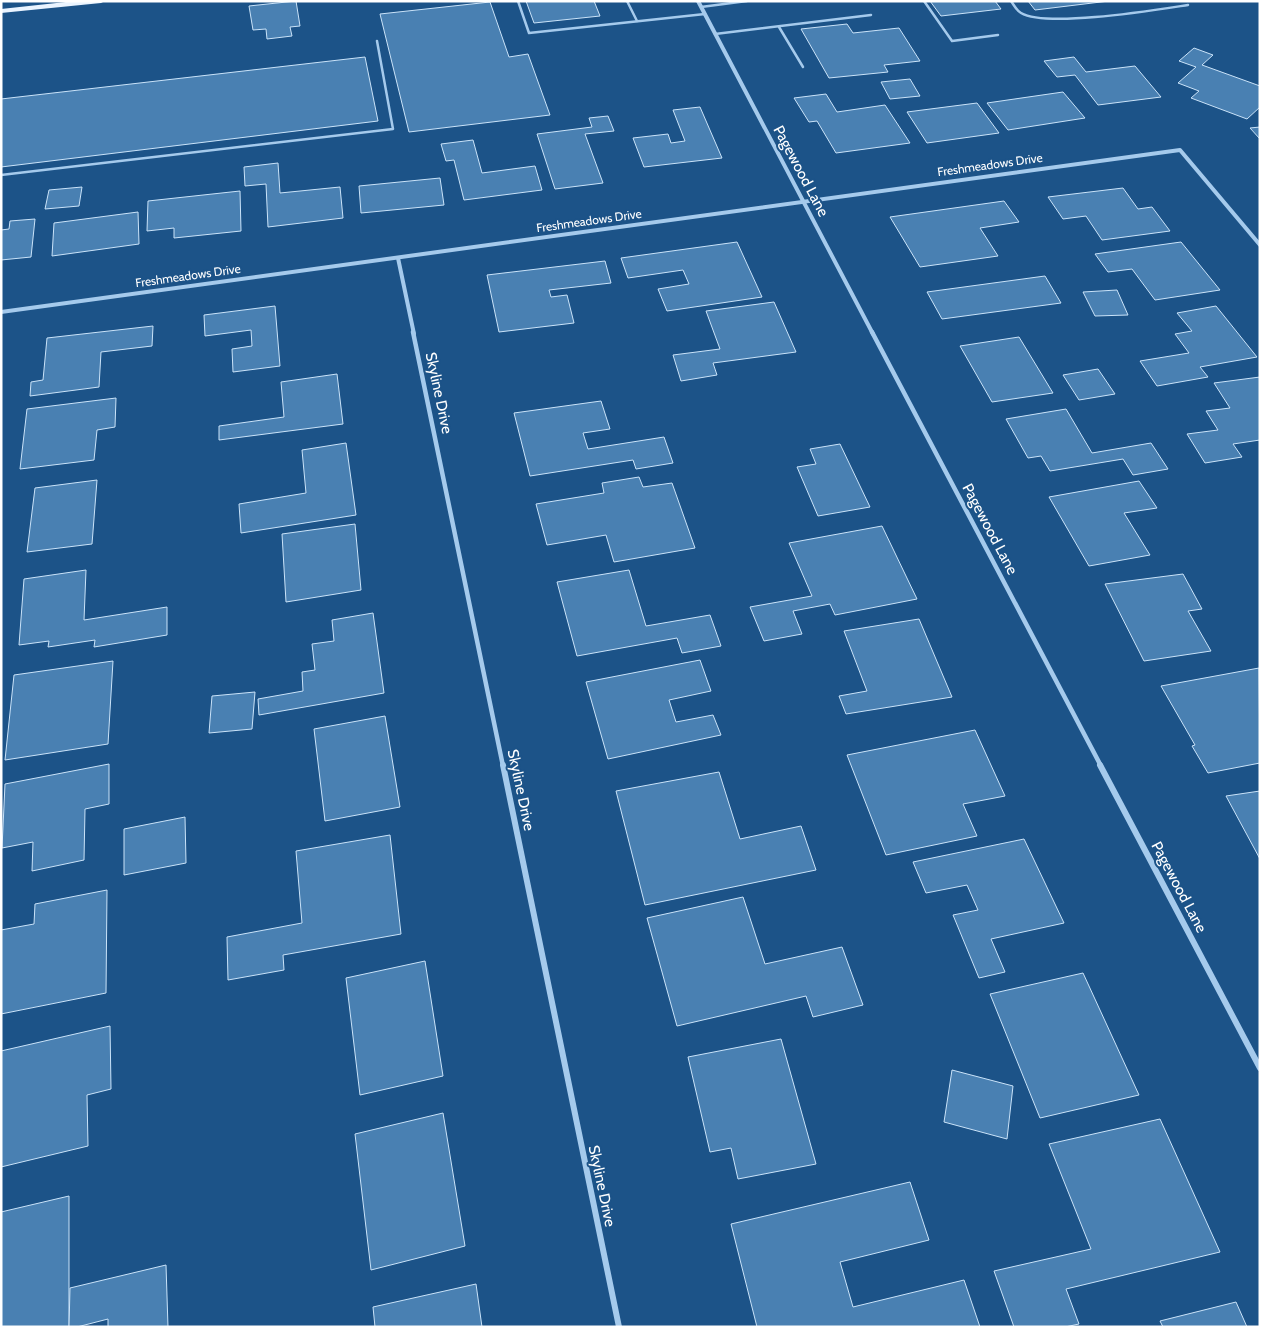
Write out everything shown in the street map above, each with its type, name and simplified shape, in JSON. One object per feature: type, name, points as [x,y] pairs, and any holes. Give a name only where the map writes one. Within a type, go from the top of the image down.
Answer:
[{"type":"main road","points":[[1,12],[101,1]]},
{"type":"street","name":"Pagewood Lane","points":[[698,1],[1260,1068]]},
{"type":"street","name":"Freshmeadows Drive","points":[[1,312],[1180,150],[1260,245]]},
{"type":"street","name":"Skyline Drive","points":[[398,258],[618,1327]]},
{"type":"lane","points":[[518,1],[529,33],[705,14]]},
{"type":"lane","points":[[627,1],[637,21]]},
{"type":"lane","points":[[701,7],[747,1]]},
{"type":"lane","points":[[924,1],[952,41],[998,35]]},
{"type":"lane","points":[[1012,1],[1021,14],[1036,18],[1075,18],[1188,6]]},
{"type":"lane","points":[[715,34],[871,15]]},
{"type":"lane","points":[[779,27],[802,67]]},
{"type":"lane","points":[[1,175],[393,129],[377,41]]},
{"type":"building","points":[[296,1],[300,26],[290,27],[292,36],[267,39],[266,29],[253,30],[249,6]]},
{"type":"building","points":[[526,1],[594,1],[600,16],[534,23]]},
{"type":"building","points":[[930,1],[995,1],[1001,9],[941,16]]},
{"type":"building","points":[[1028,1],[1109,1],[1035,10]]},
{"type":"building","points":[[490,2],[509,57],[528,54],[550,115],[409,132],[380,14]]},
{"type":"building","points":[[847,24],[853,33],[899,28],[920,61],[884,65],[888,72],[829,78],[801,29]]},
{"type":"building","points":[[1194,48],[1213,55],[1202,65],[1260,86],[1260,107],[1247,119],[1191,98],[1199,91],[1178,83],[1196,67],[1179,61]]},
{"type":"building","points":[[365,57],[378,121],[1,167],[1,99]]},
{"type":"building","points":[[1074,57],[1086,72],[1135,66],[1161,97],[1098,105],[1075,75],[1057,77],[1044,61]]},
{"type":"building","points":[[910,79],[920,96],[890,99],[881,82]]},
{"type":"building","points":[[1063,92],[1085,118],[1008,130],[987,103]]},
{"type":"building","points":[[826,94],[837,112],[885,105],[910,143],[836,153],[817,121],[809,122],[794,98]]},
{"type":"building","points":[[977,103],[999,133],[927,143],[907,112]]},
{"type":"building","points":[[700,107],[722,158],[644,167],[633,138],[668,134],[671,143],[685,141],[673,110]]},
{"type":"building","points":[[608,116],[614,131],[585,134],[603,183],[555,189],[537,134],[592,127],[589,118]]},
{"type":"building","points":[[1260,127],[1260,139],[1250,128]]},
{"type":"building","points":[[473,140],[482,173],[535,166],[542,190],[464,200],[454,160],[446,161],[441,144]]},
{"type":"building","points":[[278,163],[280,193],[340,187],[343,218],[268,227],[266,184],[245,186],[244,167]]},
{"type":"building","points":[[440,178],[444,205],[361,213],[359,186]]},
{"type":"building","points":[[82,187],[79,206],[45,209],[49,190]]},
{"type":"building","points":[[1123,188],[1138,209],[1152,207],[1170,231],[1102,240],[1086,216],[1063,219],[1048,197]]},
{"type":"building","points":[[240,191],[241,231],[174,238],[174,228],[147,231],[148,201]]},
{"type":"building","points":[[1004,201],[1019,222],[980,228],[998,256],[920,267],[890,217]]},
{"type":"building","points":[[138,212],[139,244],[52,256],[54,223]]},
{"type":"building","points":[[35,219],[31,257],[1,260],[1,230],[9,229],[10,221]]},
{"type":"building","points":[[737,242],[762,297],[667,311],[658,289],[689,284],[683,270],[628,278],[621,258]]},
{"type":"building","points":[[1181,242],[1220,290],[1155,300],[1132,269],[1108,272],[1095,254]]},
{"type":"building","points":[[605,261],[611,283],[549,290],[551,297],[567,295],[574,323],[499,332],[487,275]]},
{"type":"building","points":[[1045,276],[1061,303],[942,319],[927,292]]},
{"type":"building","points":[[1117,290],[1128,315],[1095,316],[1083,292]]},
{"type":"building","points":[[774,302],[796,352],[713,363],[717,375],[681,381],[673,355],[720,349],[706,311]]},
{"type":"building","points":[[275,306],[280,366],[233,372],[232,349],[252,346],[251,330],[205,336],[204,315]]},
{"type":"building","points":[[1216,306],[1257,357],[1200,367],[1208,377],[1157,386],[1140,361],[1189,353],[1175,334],[1192,331],[1177,313]]},
{"type":"building","points":[[153,326],[152,346],[101,352],[99,387],[30,396],[31,382],[43,380],[47,338]]},
{"type":"building","points":[[1019,337],[1053,393],[992,402],[960,346]]},
{"type":"building","points":[[1098,369],[1115,394],[1079,400],[1063,375]]},
{"type":"building","points":[[337,374],[343,424],[219,440],[219,426],[284,417],[281,382]]},
{"type":"building","points":[[1260,377],[1260,440],[1233,444],[1242,457],[1205,463],[1187,434],[1218,430],[1206,411],[1230,408],[1214,383]]},
{"type":"building","points":[[116,398],[115,427],[97,430],[94,460],[20,469],[27,409]]},
{"type":"building","points":[[601,401],[610,429],[583,433],[588,449],[664,437],[673,463],[636,469],[633,460],[530,476],[514,413]]},
{"type":"building","points":[[1066,409],[1092,453],[1151,443],[1168,469],[1133,475],[1123,459],[1050,471],[1041,456],[1028,458],[1006,419]]},
{"type":"building","points":[[346,443],[356,515],[241,533],[239,504],[306,493],[302,450]]},
{"type":"building","points":[[840,444],[870,507],[818,516],[797,467],[816,464],[810,449]]},
{"type":"building","points":[[639,477],[643,487],[672,483],[695,548],[614,562],[606,535],[547,545],[536,504],[604,493],[602,483]]},
{"type":"building","points":[[97,480],[92,544],[27,552],[35,488]]},
{"type":"building","points":[[1139,481],[1157,508],[1124,513],[1150,555],[1089,566],[1049,497]]},
{"type":"building","points":[[355,524],[361,590],[286,602],[282,534]]},
{"type":"building","points":[[882,526],[917,599],[835,615],[830,604],[793,611],[802,634],[764,641],[750,607],[812,596],[789,543]]},
{"type":"building","points":[[86,570],[84,620],[167,607],[167,635],[94,647],[95,640],[48,647],[49,641],[19,645],[24,579]]},
{"type":"building","points":[[629,570],[646,626],[710,615],[721,646],[682,653],[677,638],[577,656],[557,582]]},
{"type":"building","points":[[1183,574],[1202,609],[1188,611],[1211,651],[1144,661],[1105,584]]},
{"type":"building","points":[[373,613],[384,693],[259,715],[258,699],[303,691],[302,672],[315,670],[312,644],[334,641],[332,620]]},
{"type":"building","points":[[919,619],[952,697],[846,714],[839,696],[867,691],[844,631]]},
{"type":"building","points":[[700,660],[711,691],[669,700],[676,722],[713,715],[721,735],[608,759],[586,682]]},
{"type":"building","points":[[113,661],[108,744],[5,760],[14,675]]},
{"type":"building","points":[[1259,668],[1260,763],[1208,773],[1192,746],[1195,745],[1161,686]]},
{"type":"building","points":[[255,692],[252,729],[209,733],[212,696]]},
{"type":"building","points":[[385,716],[400,807],[325,821],[314,729]]},
{"type":"building","points":[[975,730],[1005,796],[963,804],[977,836],[886,855],[847,755]]},
{"type":"building","points":[[109,764],[109,804],[85,809],[84,860],[32,871],[33,842],[2,848],[5,784]]},
{"type":"building","points":[[719,772],[740,839],[801,826],[816,870],[645,905],[616,791]]},
{"type":"building","points":[[1260,791],[1260,859],[1226,796]]},
{"type":"building","points":[[185,817],[186,863],[124,875],[124,829]]},
{"type":"building","points":[[390,835],[401,934],[283,955],[284,970],[228,980],[227,937],[302,923],[296,851]]},
{"type":"building","points":[[1024,839],[1064,923],[991,939],[1005,972],[979,978],[953,915],[978,910],[967,885],[926,893],[913,862]]},
{"type":"building","points":[[107,890],[106,993],[1,1014],[1,930],[34,924],[35,904]]},
{"type":"building","points":[[743,897],[765,964],[842,947],[863,1005],[813,1017],[806,996],[677,1026],[647,918]]},
{"type":"building","points":[[425,961],[443,1076],[360,1095],[346,978]]},
{"type":"building","points":[[1083,973],[1139,1095],[1040,1118],[990,994]]},
{"type":"building","points":[[110,1026],[111,1089],[87,1095],[88,1146],[1,1167],[1,1051]]},
{"type":"building","points":[[781,1039],[816,1164],[738,1179],[731,1148],[710,1152],[688,1057]]},
{"type":"building","points":[[952,1070],[1013,1086],[1007,1139],[944,1122]]},
{"type":"building","points":[[443,1113],[465,1246],[371,1270],[355,1134]]},
{"type":"building","points":[[1160,1119],[1220,1252],[1066,1289],[1079,1324],[1065,1327],[1014,1327],[994,1271],[1091,1249],[1049,1144]]},
{"type":"building","points":[[910,1182],[929,1240],[840,1262],[853,1307],[964,1280],[980,1327],[757,1327],[731,1224]]},
{"type":"building","points":[[69,1196],[69,1327],[1,1327],[1,1212]]},
{"type":"building","points":[[166,1265],[168,1327],[108,1327],[108,1319],[77,1327],[69,1327],[70,1288]]},
{"type":"building","points":[[476,1284],[482,1327],[375,1327],[373,1307]]},
{"type":"building","points":[[1236,1302],[1247,1327],[1163,1327],[1160,1321]]}]
